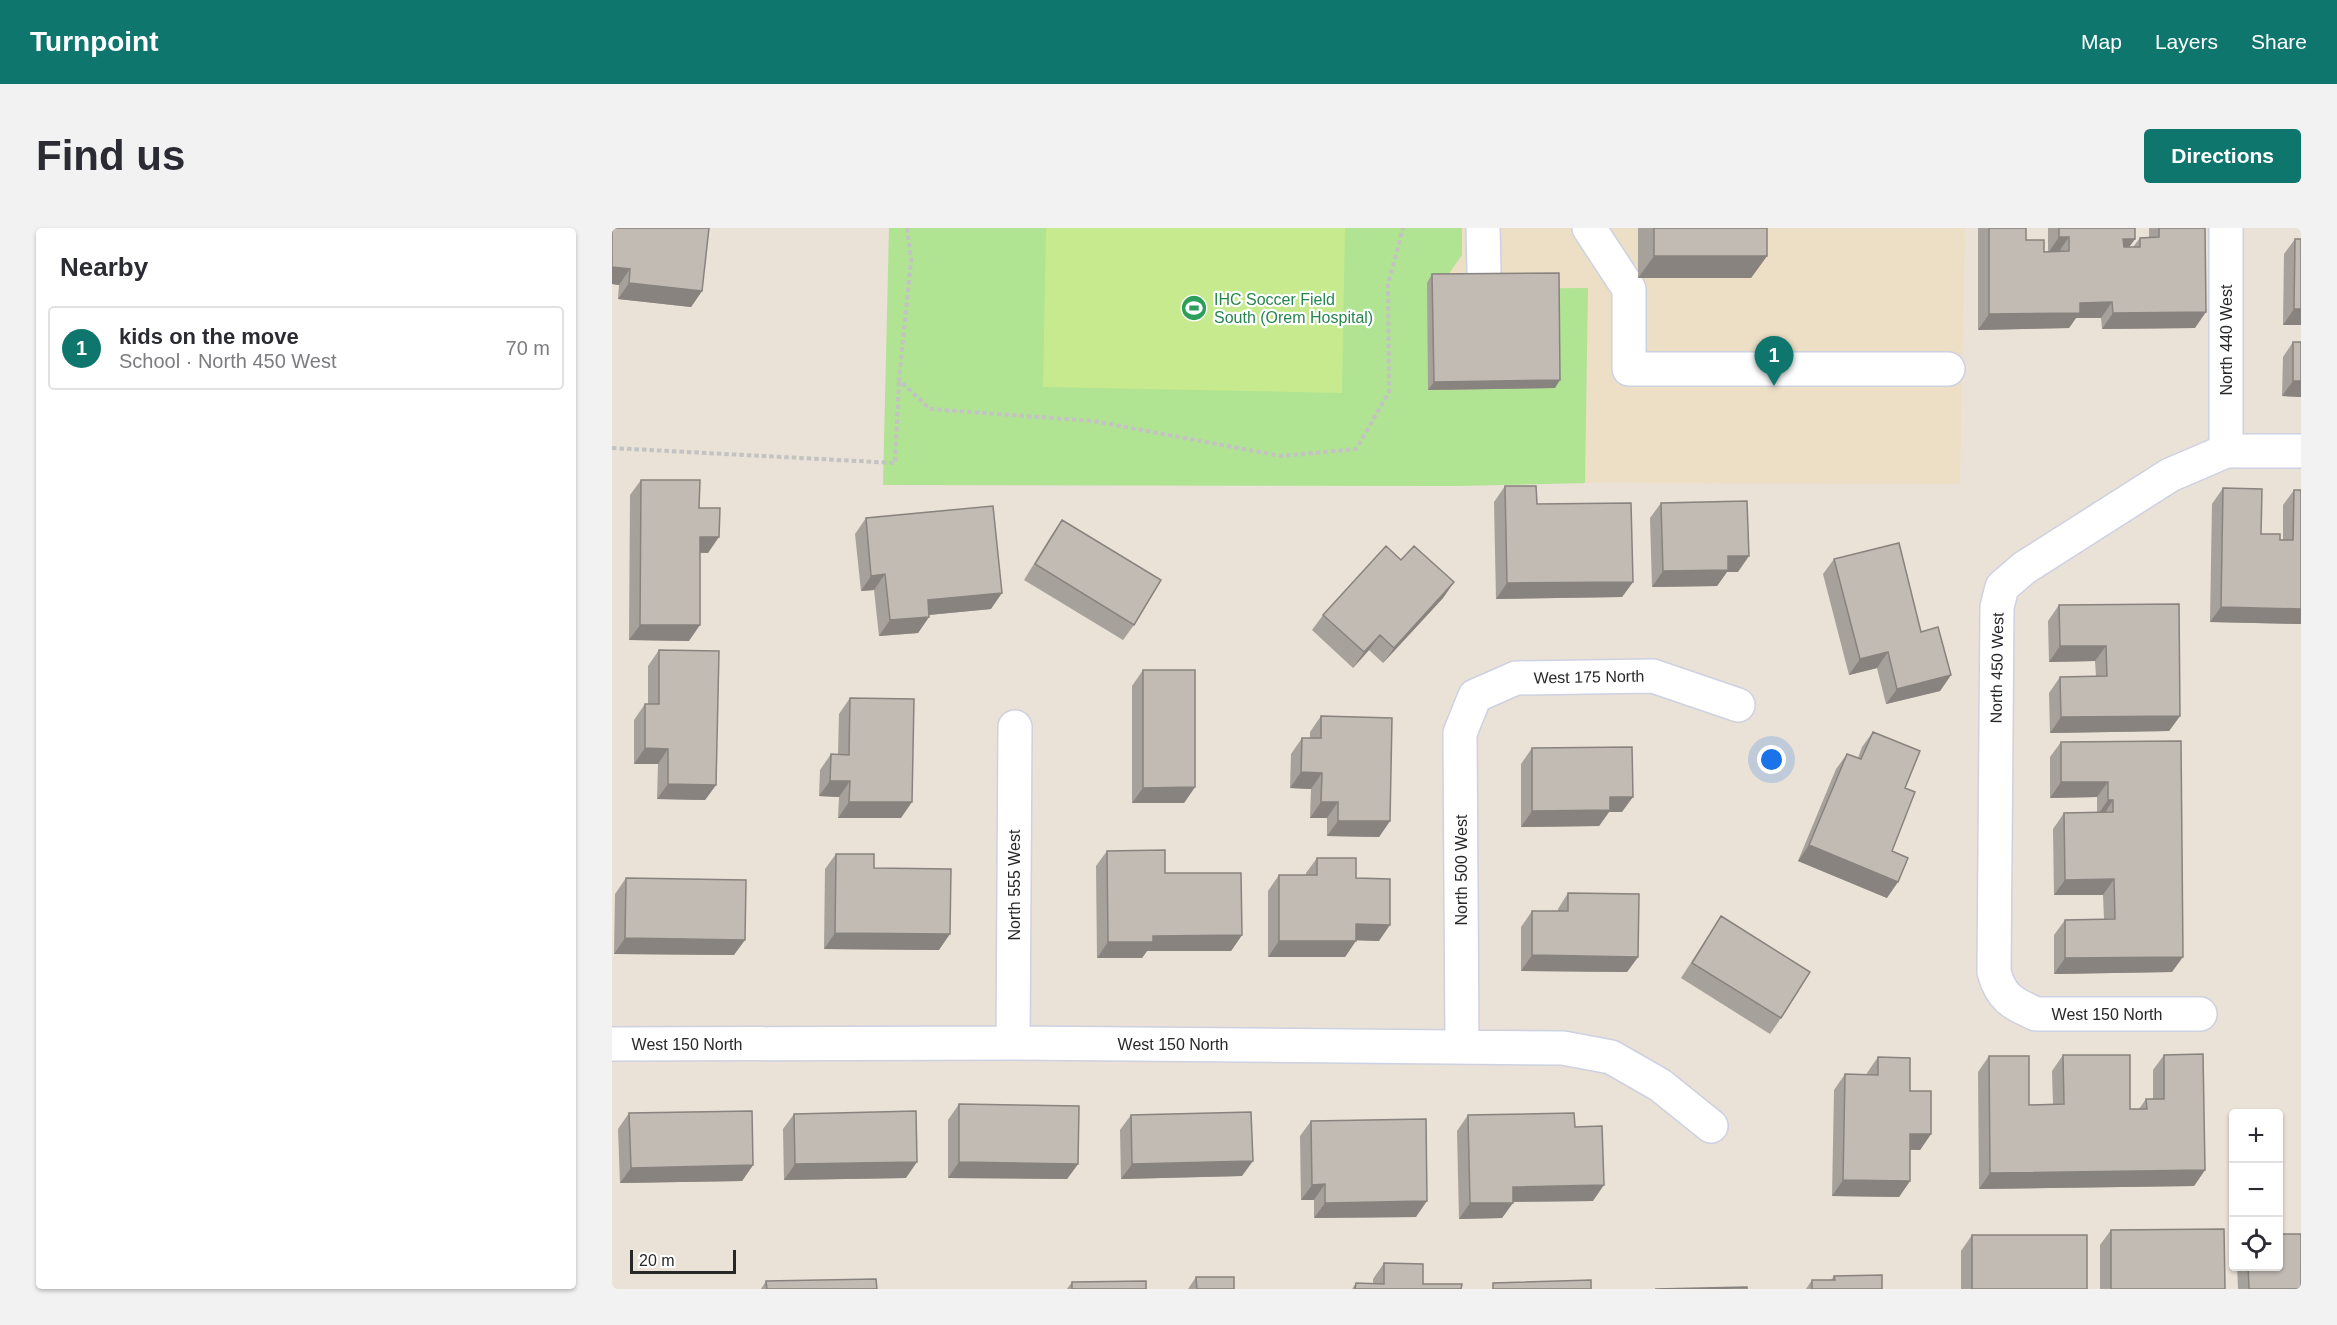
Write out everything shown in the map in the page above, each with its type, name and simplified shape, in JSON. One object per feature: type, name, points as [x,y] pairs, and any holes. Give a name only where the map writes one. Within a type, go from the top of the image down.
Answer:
[{"type":"street","points":[[1483,228],[1484,271]]},
{"type":"street","points":[[1589,228],[1629,289],[1629,369],[1948,369]]},
{"type":"street","name":"North 440 West","points":[[2226,228],[2226,451]]},
{"type":"street","points":[[2226,451],[2301,451]]},
{"type":"street","name":"North 450 West","points":[[2015,1005],[1999,990],[1994,972],[1997,607],[2002,586],[2024,568],[2170,475],[2226,451]]},
{"type":"street","name":"West 175 North","points":[[1474,696],[1516,678],[1653,676],[1738,705]]},
{"type":"street","name":"North 500 West","points":[[1462,1046],[1460,733],[1474,696]]},
{"type":"street","name":"North 555 West","points":[[1013,1043],[1015,727]]},
{"type":"street","name":"West 150 North","points":[[2015,1005],[2036,1014],[2200,1014]]},
{"type":"street","name":"West 150 North","points":[[612,1044],[1013,1043],[1563,1048],[1611,1057],[1660,1085],[1711,1126]]},
{"type":"path","points":[[612,448],[895,463],[899,380],[911,260],[907,228]]},
{"type":"path","points":[[899,380],[930,409],[1093,421],[1281,456],[1356,449],[1389,392],[1388,284],[1403,228]]},
{"type":"shaded area","points":[[1462,228],[1965,228],[1960,484],[1585,483],[1588,289],[1438,289],[1462,255]]},
{"type":"green space","points":[[889,228],[1462,228],[1462,255],[1438,289],[1588,288],[1585,483],[1457,486],[883,485]]},
{"type":"green space","name":"IHC Soccer Field South (Orem Hospital)","points":[[1046,228],[1345,228],[1342,393],[1043,387]]},
{"type":"building","points":[[612,228],[709,228],[702,291],[629,283],[630,269],[612,267]]},
{"type":"building","points":[[1654,228],[1767,228],[1767,256],[1654,256]]},
{"type":"building","points":[[1989,228],[2026,228],[2026,240],[2044,240],[2044,252],[2069,251],[2069,237],[2059,237],[2059,228],[2135,228],[2135,239],[2123,239],[2124,247],[2140,247],[2140,238],[2159,237],[2159,228],[2205,228],[2206,312],[2113,313],[2112,302],[2080,303],[2080,313],[1989,314]]},
{"type":"building","points":[[2295,239],[2301,239],[2301,309],[2294,309]]},
{"type":"building","points":[[1559,273],[1560,380],[1434,382],[1432,274]]},
{"type":"building","points":[[2293,342],[2301,342],[2301,381],[2293,381]]},
{"type":"building","points":[[641,480],[700,480],[699,508],[720,508],[719,537],[700,537],[700,625],[640,625]]},
{"type":"building","points":[[1505,486],[1536,486],[1537,504],[1631,503],[1633,582],[1507,583]]},
{"type":"building","points":[[2223,488],[2262,489],[2261,534],[2280,534],[2280,540],[2293,540],[2294,490],[2301,490],[2301,609],[2221,607]]},
{"type":"building","points":[[1747,501],[1749,556],[1728,556],[1728,570],[1663,571],[1661,503]]},
{"type":"building","points":[[993,506],[1002,593],[928,600],[929,617],[890,620],[885,574],[871,576],[866,518]]},
{"type":"building","points":[[1062,520],[1161,580],[1134,625],[1035,564]]},
{"type":"building","points":[[1899,543],[1921,632],[1938,627],[1951,675],[1897,689],[1888,652],[1860,659],[1834,559]]},
{"type":"building","points":[[1386,546],[1401,560],[1414,546],[1454,582],[1394,648],[1380,635],[1364,652],[1323,615]]},
{"type":"building","points":[[2179,604],[2180,716],[2061,717],[2060,677],[2107,676],[2106,646],[2060,646],[2059,605]]},
{"type":"building","points":[[659,650],[719,651],[716,785],[668,784],[668,749],[645,748],[645,704],[659,704]]},
{"type":"building","points":[[1143,670],[1195,670],[1195,787],[1143,788]]},
{"type":"building","points":[[850,698],[914,699],[912,802],[849,802],[850,781],[830,781],[831,754],[849,755]]},
{"type":"building","points":[[1321,716],[1392,718],[1390,821],[1338,821],[1338,802],[1321,802],[1322,773],[1301,772],[1302,738],[1321,738]]},
{"type":"building","points":[[1873,732],[1920,751],[1905,788],[1915,792],[1892,851],[1908,858],[1898,882],[1809,845],[1847,754],[1861,759]]},
{"type":"building","points":[[2181,741],[2183,957],[2065,958],[2065,920],[2115,919],[2114,879],[2065,880],[2064,813],[2113,812],[2113,800],[2108,800],[2108,782],[2061,782],[2061,742]]},
{"type":"building","points":[[1632,747],[1633,797],[1610,797],[1610,810],[1532,811],[1532,748]]},
{"type":"building","points":[[1165,850],[1165,873],[1241,873],[1242,935],[1153,936],[1153,942],[1108,942],[1107,851]]},
{"type":"building","points":[[836,854],[874,854],[874,868],[951,869],[950,934],[835,933]]},
{"type":"building","points":[[1317,858],[1356,858],[1356,878],[1390,879],[1390,925],[1356,924],[1356,941],[1279,941],[1279,875],[1317,875]]},
{"type":"building","points":[[626,878],[746,880],[745,940],[625,938]]},
{"type":"building","points":[[1568,893],[1639,894],[1638,957],[1532,955],[1532,911],[1568,911]]},
{"type":"building","points":[[1721,916],[1810,972],[1781,1018],[1692,963]]},
{"type":"building","points":[[2203,1054],[2205,1170],[1990,1173],[1989,1056],[2029,1056],[2029,1105],[2064,1104],[2063,1055],[2130,1055],[2130,1109],[2147,1109],[2146,1099],[2164,1099],[2164,1055]]},
{"type":"building","points":[[1878,1057],[1910,1058],[1910,1091],[1931,1091],[1931,1134],[1910,1134],[1910,1181],[1843,1180],[1845,1074],[1878,1075]]},
{"type":"building","points":[[959,1104],[1079,1106],[1078,1164],[959,1162]]},
{"type":"building","points":[[752,1111],[753,1165],[631,1168],[629,1113]]},
{"type":"building","points":[[916,1111],[917,1162],[795,1164],[794,1114]]},
{"type":"building","points":[[1251,1112],[1253,1161],[1132,1164],[1131,1115]]},
{"type":"building","points":[[1574,1113],[1575,1127],[1602,1126],[1604,1185],[1513,1187],[1513,1203],[1470,1203],[1468,1115]]},
{"type":"building","points":[[1426,1119],[1427,1201],[1325,1203],[1325,1184],[1312,1185],[1311,1121]]},
{"type":"building","points":[[2224,1229],[2225,1289],[2111,1289],[2111,1230]]},
{"type":"building","points":[[2283,1234],[2301,1234],[2301,1289],[2249,1289],[2248,1271],[2283,1271]]},
{"type":"building","points":[[1972,1235],[2087,1235],[2087,1289],[1972,1289]]},
{"type":"building","points":[[1384,1263],[1423,1264],[1423,1284],[1462,1284],[1461,1289],[1355,1289],[1356,1283],[1384,1284]]},
{"type":"building","points":[[1882,1275],[1882,1289],[1812,1289],[1812,1280],[1835,1280],[1834,1276]]},
{"type":"building","points":[[1196,1277],[1234,1277],[1234,1289],[1197,1289]]},
{"type":"building","points":[[876,1279],[877,1289],[767,1289],[766,1281]]},
{"type":"building","points":[[1591,1280],[1591,1289],[1493,1289],[1493,1283]]},
{"type":"building","points":[[1146,1281],[1146,1289],[1072,1289],[1072,1282]]},
{"type":"building","points":[[1747,1287],[1747,1289],[1655,1289]]},
{"type":"place","name":"IHC Soccer Field South (Orem Hospital)","points":[[1194,308]]},
{"type":"place","name":"kids on the move","points":[[1774,386]]}]
